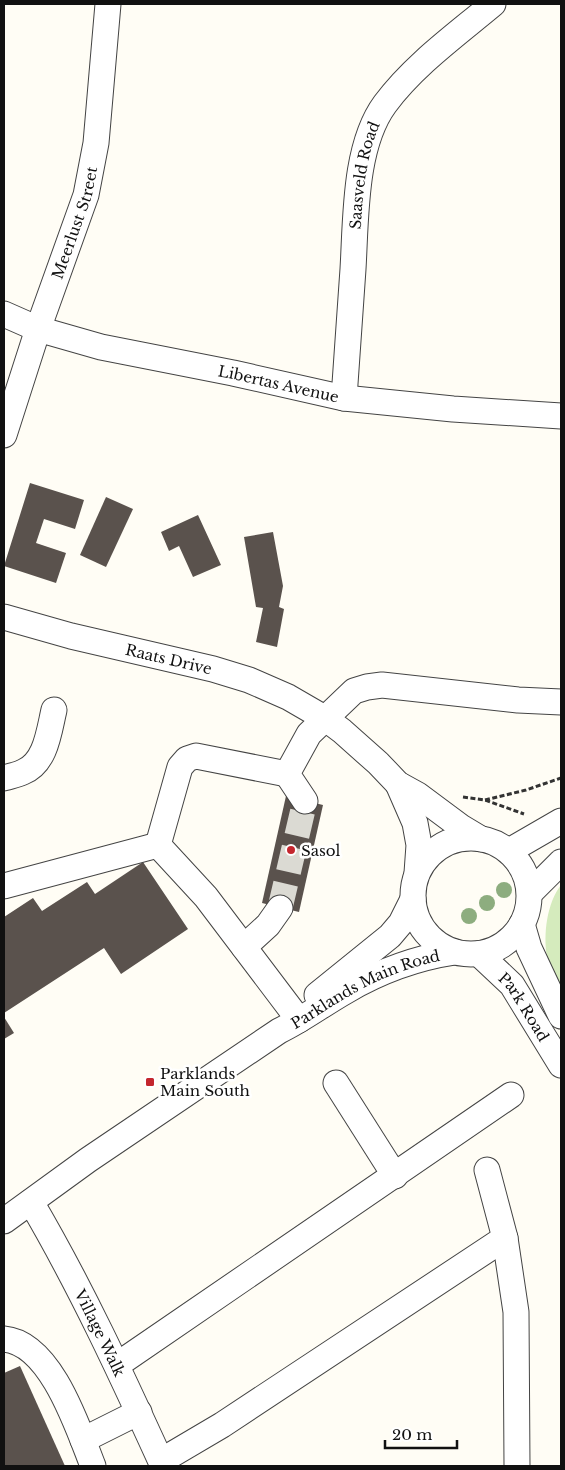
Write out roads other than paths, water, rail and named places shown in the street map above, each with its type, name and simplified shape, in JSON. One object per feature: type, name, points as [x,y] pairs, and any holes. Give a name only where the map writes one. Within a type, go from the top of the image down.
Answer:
[{"type":"street","name":"Meerlust Street","points":[[4,435],[38,329],[86,195],[96,143],[108,4]]},
{"type":"street","name":"Saasveld Road","points":[[344,398],[356,212],[362,161],[369,136],[384,106],[398,88],[419,67],[493,4]]},
{"type":"street","name":"Libertas Avenue","points":[[4,314],[38,329],[101,347],[233,373],[344,398],[453,409],[561,416]]},
{"type":"street","name":"Raats Drive","points":[[4,617],[63,634],[213,669],[249,680],[288,697],[326,719],[356,742],[398,784],[418,795],[461,827],[481,838]]},
{"type":"street","points":[[287,774],[309,734],[354,691],[382,686],[518,700],[561,702]]},
{"type":"street","points":[[4,778],[23,772],[36,763],[44,748],[54,710]]},
{"type":"street","points":[[158,845],[180,767],[187,759],[196,756],[287,774],[305,801]]},
{"type":"street","name":"Raats Drive","points":[[398,784],[415,823],[419,845],[417,873]]},
{"type":"street","points":[[509,851],[561,821]]},
{"type":"street","points":[[463,838],[481,838],[509,851],[521,866],[530,893],[527,913],[517,933],[500,946],[479,954],[454,952],[433,940],[422,926],[416,914],[413,899],[417,873],[433,851],[443,845],[463,838]]},
{"type":"street","points":[[4,886],[158,845]]},
{"type":"street","points":[[158,845],[206,896],[244,947],[290,1022]]},
{"type":"street","points":[[530,893],[561,862]]},
{"type":"street","name":"Parklands Main Road","points":[[290,1022],[308,1002],[390,936],[401,923],[413,899]]},
{"type":"street","points":[[244,947],[268,925],[280,908]]},
{"type":"street","name":"Park Road","points":[[522,924],[529,948],[561,1016]]},
{"type":"street","name":"Parklands Main Road","points":[[4,1221],[88,1160],[290,1022],[385,971],[420,958],[454,952]]},
{"type":"street","name":"Park Road","points":[[479,954],[512,985],[561,1065]]},
{"type":"street","points":[[336,1082],[395,1176]]},
{"type":"street","points":[[118,1365],[511,1095]]},
{"type":"street","points":[[487,1170],[505,1238],[516,1312],[517,1466]]},
{"type":"street","name":"Village Walk","points":[[31,1202],[61,1252],[118,1365],[162,1464]]},
{"type":"street","points":[[162,1464],[505,1238]]},
{"type":"street","points":[[4,1339],[12,1340],[30,1350],[47,1366],[60,1390],[93,1466]]},
{"type":"street","points":[[83,1440],[139,1412]]},
{"type":"tunnel","points":[[280,908],[305,801]]},
{"type":"place","name":"Sasol","points":[[291,850]]},
{"type":"place","name":"Parklands Main South","points":[[150,1082]]}]
